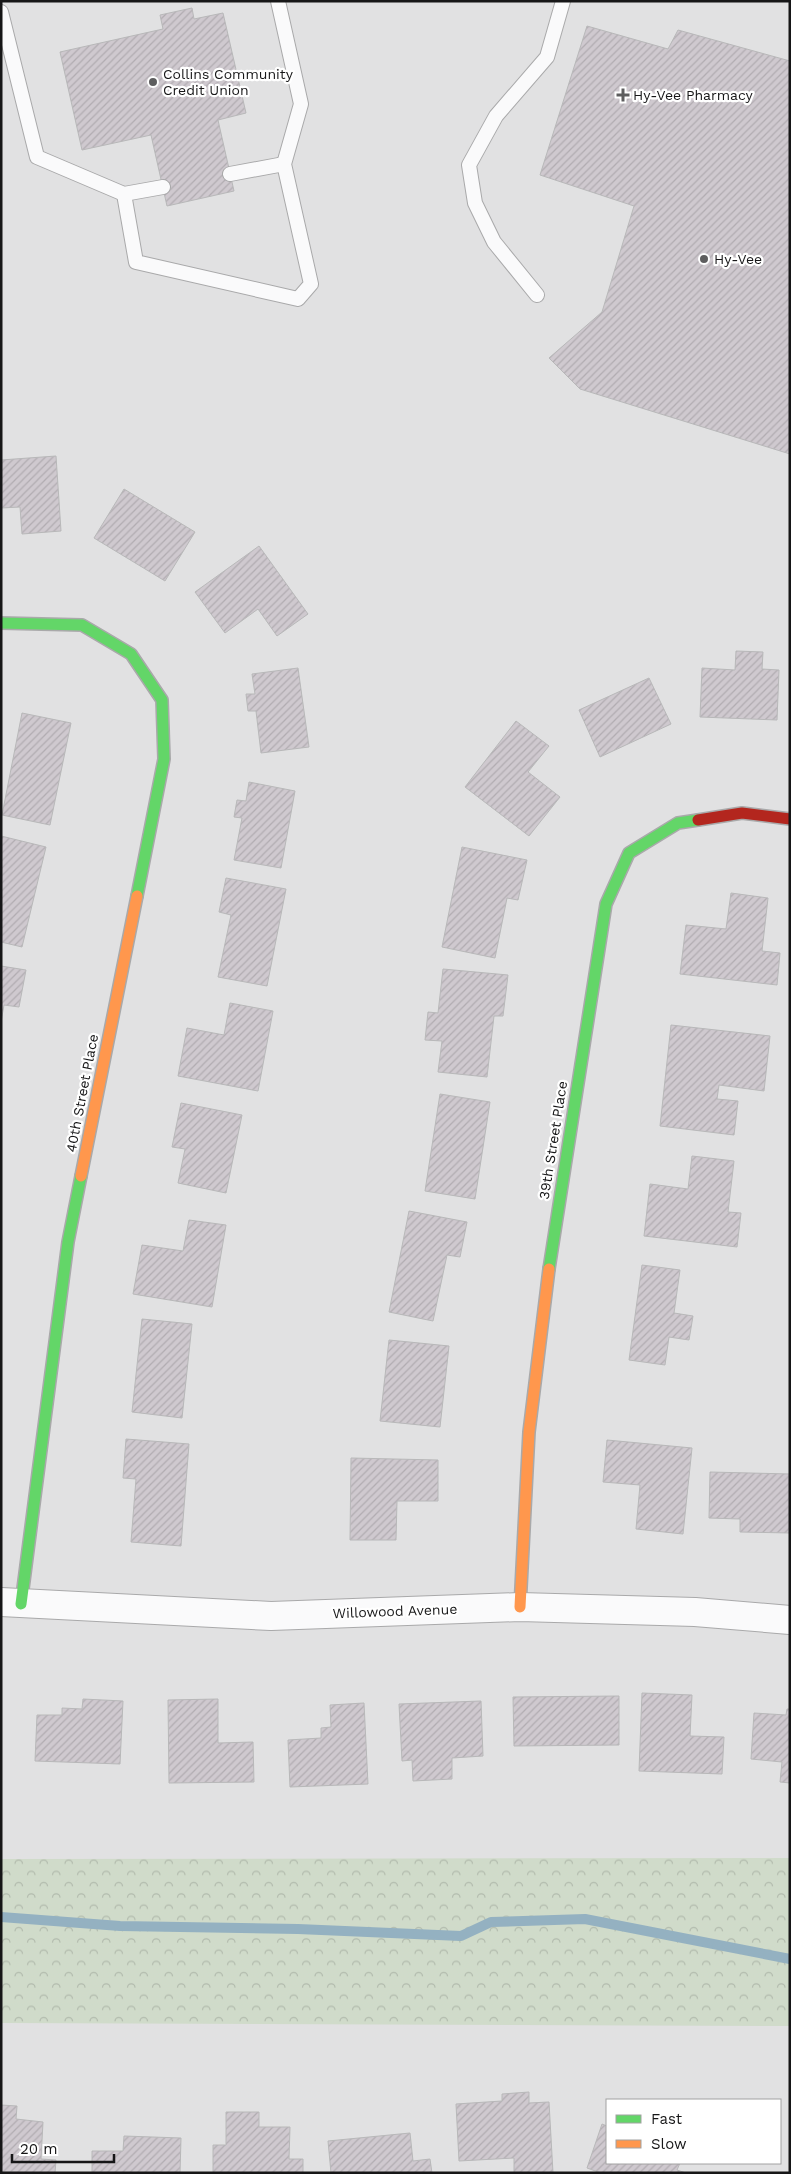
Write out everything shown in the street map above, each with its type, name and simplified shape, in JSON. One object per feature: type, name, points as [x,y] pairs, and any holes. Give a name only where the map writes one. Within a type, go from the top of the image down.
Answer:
[{"type":"street","name":"40th Street Place","points":[[1,623],[82,625],[131,654],[162,700],[164,759],[68,1242],[11,1603]]},
{"type":"street","name":"39th Street Place","points":[[520,1607],[529,1432],[548,1276],[606,904],[629,854],[678,823],[742,813],[790,819]]},
{"type":"street","name":"Willowood Avenue","points":[[11,1603],[271,1616],[520,1607],[695,1612],[790,1620]]},
{"type":"lane","points":[[124,194],[136,262],[298,299],[311,284],[284,164],[301,104],[278,1]]},
{"type":"lane","points":[[538,295],[494,242],[475,203],[469,165],[496,116],[547,57],[563,1]]},
{"type":"lane","points":[[1,12],[37,156],[124,194],[163,187]]},
{"type":"lane","points":[[230,174],[284,164]]},
{"type":"green space","points":[[790,1858],[790,2026],[1,2023],[1,1859]]},
{"type":"building","name":"Collins Community Credit Union","points":[[192,8],[194,19],[223,13],[246,113],[218,120],[234,191],[167,206],[151,135],[82,150],[60,52],[163,29],[160,15]]},
{"type":"building","name":"Hy-Vee","points":[[587,26],[668,49],[678,30],[790,61],[790,454],[580,389],[549,358],[602,312],[634,206],[540,175]]},
{"type":"building","points":[[56,456],[61,531],[22,534],[20,507],[1,508],[1,460]]},
{"type":"building","points":[[124,489],[195,532],[165,581],[94,538]]},
{"type":"building","points":[[259,546],[308,614],[277,636],[258,609],[225,633],[195,592]]},
{"type":"building","points":[[736,651],[763,652],[762,669],[779,670],[777,720],[700,717],[702,668],[735,670]]},
{"type":"building","points":[[298,668],[309,747],[261,753],[256,711],[248,711],[246,694],[255,694],[252,674]]},
{"type":"building","points":[[649,678],[671,724],[600,757],[579,710]]},
{"type":"building","points":[[22,713],[71,723],[50,825],[2,815]]},
{"type":"building","points":[[516,721],[549,746],[528,772],[560,797],[529,836],[465,787]]},
{"type":"building","points":[[249,782],[295,791],[281,868],[234,860],[242,818],[234,817],[237,800],[246,801]]},
{"type":"building","points":[[1,836],[46,847],[22,947],[1,942]]},
{"type":"building","points":[[462,847],[527,860],[518,900],[507,898],[495,958],[442,947]]},
{"type":"building","points":[[226,878],[286,889],[267,986],[218,977],[231,915],[219,912]]},
{"type":"building","points":[[731,893],[768,898],[762,951],[780,953],[777,985],[680,974],[686,925],[726,929]]},
{"type":"building","points":[[1,966],[26,970],[19,1007],[4,1005],[1,1022]]},
{"type":"building","points":[[443,969],[508,975],[503,1016],[494,1016],[487,1077],[438,1072],[442,1041],[425,1040],[428,1012],[438,1013]]},
{"type":"building","points":[[230,1003],[273,1011],[258,1091],[178,1076],[187,1028],[224,1035]]},
{"type":"building","points":[[671,1025],[770,1036],[764,1091],[719,1085],[717,1099],[738,1101],[734,1135],[660,1126]]},
{"type":"building","points":[[440,1094],[490,1102],[475,1199],[425,1191]]},
{"type":"building","points":[[181,1103],[242,1115],[226,1193],[178,1183],[185,1149],[172,1147]]},
{"type":"building","points":[[692,1156],[734,1161],[728,1212],[741,1213],[737,1247],[644,1236],[650,1184],[688,1189]]},
{"type":"building","points":[[409,1211],[467,1222],[460,1257],[447,1255],[433,1321],[389,1312]]},
{"type":"building","points":[[189,1220],[226,1225],[212,1307],[133,1294],[142,1245],[183,1251]]},
{"type":"building","points":[[642,1265],[680,1270],[674,1313],[693,1316],[689,1340],[669,1337],[665,1365],[629,1360]]},
{"type":"building","points":[[142,1319],[192,1324],[182,1418],[132,1412]]},
{"type":"building","points":[[389,1340],[449,1346],[440,1427],[380,1421]]},
{"type":"building","points":[[126,1439],[189,1444],[181,1546],[131,1542],[136,1479],[123,1478]]},
{"type":"building","points":[[607,1440],[692,1448],[683,1534],[636,1529],[640,1485],[603,1482]]},
{"type":"building","points":[[351,1458],[438,1460],[438,1501],[397,1501],[396,1540],[350,1540]]},
{"type":"building","points":[[710,1472],[790,1474],[790,1533],[740,1532],[740,1519],[709,1518]]},
{"type":"building","points":[[642,1693],[692,1695],[690,1736],[724,1737],[722,1774],[639,1771]]},
{"type":"building","points":[[619,1696],[619,1745],[514,1746],[513,1697]]},
{"type":"building","points":[[83,1699],[123,1701],[120,1764],[35,1761],[37,1715],[62,1715],[62,1708],[82,1709]]},
{"type":"building","points":[[218,1699],[218,1743],[253,1742],[254,1782],[169,1783],[168,1700]]},
{"type":"building","points":[[481,1701],[483,1756],[452,1758],[452,1779],[413,1781],[412,1760],[402,1761],[399,1704]]},
{"type":"building","points":[[364,1703],[368,1784],[290,1787],[288,1740],[321,1738],[321,1728],[331,1727],[330,1705]]},
{"type":"building","points":[[787,1709],[790,1709],[790,1783],[780,1782],[782,1762],[751,1759],[754,1713],[786,1715]]},
{"type":"building","points":[[529,2092],[529,2103],[549,2102],[553,2173],[514,2173],[514,2158],[459,2161],[456,2104],[502,2101],[502,2094]]},
{"type":"building","points":[[1,2105],[17,2106],[16,2119],[43,2122],[41,2159],[56,2160],[55,2173],[1,2172]]},
{"type":"building","points":[[226,2112],[259,2112],[259,2127],[290,2127],[289,2159],[303,2159],[303,2173],[213,2173],[213,2145],[226,2145]]},
{"type":"building","points":[[602,2124],[606,2126],[606,2164],[680,2164],[677,2170],[686,2173],[601,2173],[587,2168]]},
{"type":"building","points":[[410,2133],[413,2161],[430,2159],[432,2173],[331,2173],[328,2141]]},
{"type":"building","points":[[124,2136],[181,2138],[180,2173],[92,2173],[92,2151],[123,2151]]},
{"type":"waterway","points":[[1,1917],[120,1926],[298,1929],[461,1936],[491,1922],[585,1919],[790,1959]]},
{"type":"traffic: fast","points":[[1,623],[82,625],[131,654],[162,700],[164,759],[137,896]]},
{"type":"traffic: fast","points":[[549,1269],[606,904],[629,853],[678,823],[698,820]]},
{"type":"traffic: fast","points":[[21,1604],[68,1242],[81,1176]]},
{"type":"traffic: slow","points":[[81,1176],[137,896]]},
{"type":"traffic: slow","points":[[520,1607],[529,1432],[549,1269]]},
{"type":"traffic: jam","points":[[698,820],[742,813],[790,819]]},
{"type":"place","name":"Collins Community Credit Union","points":[[153,82]]},
{"type":"place","name":"Hy-Vee Pharmacy","points":[[623,95]]},
{"type":"place","name":"Hy-Vee","points":[[704,259]]}]
